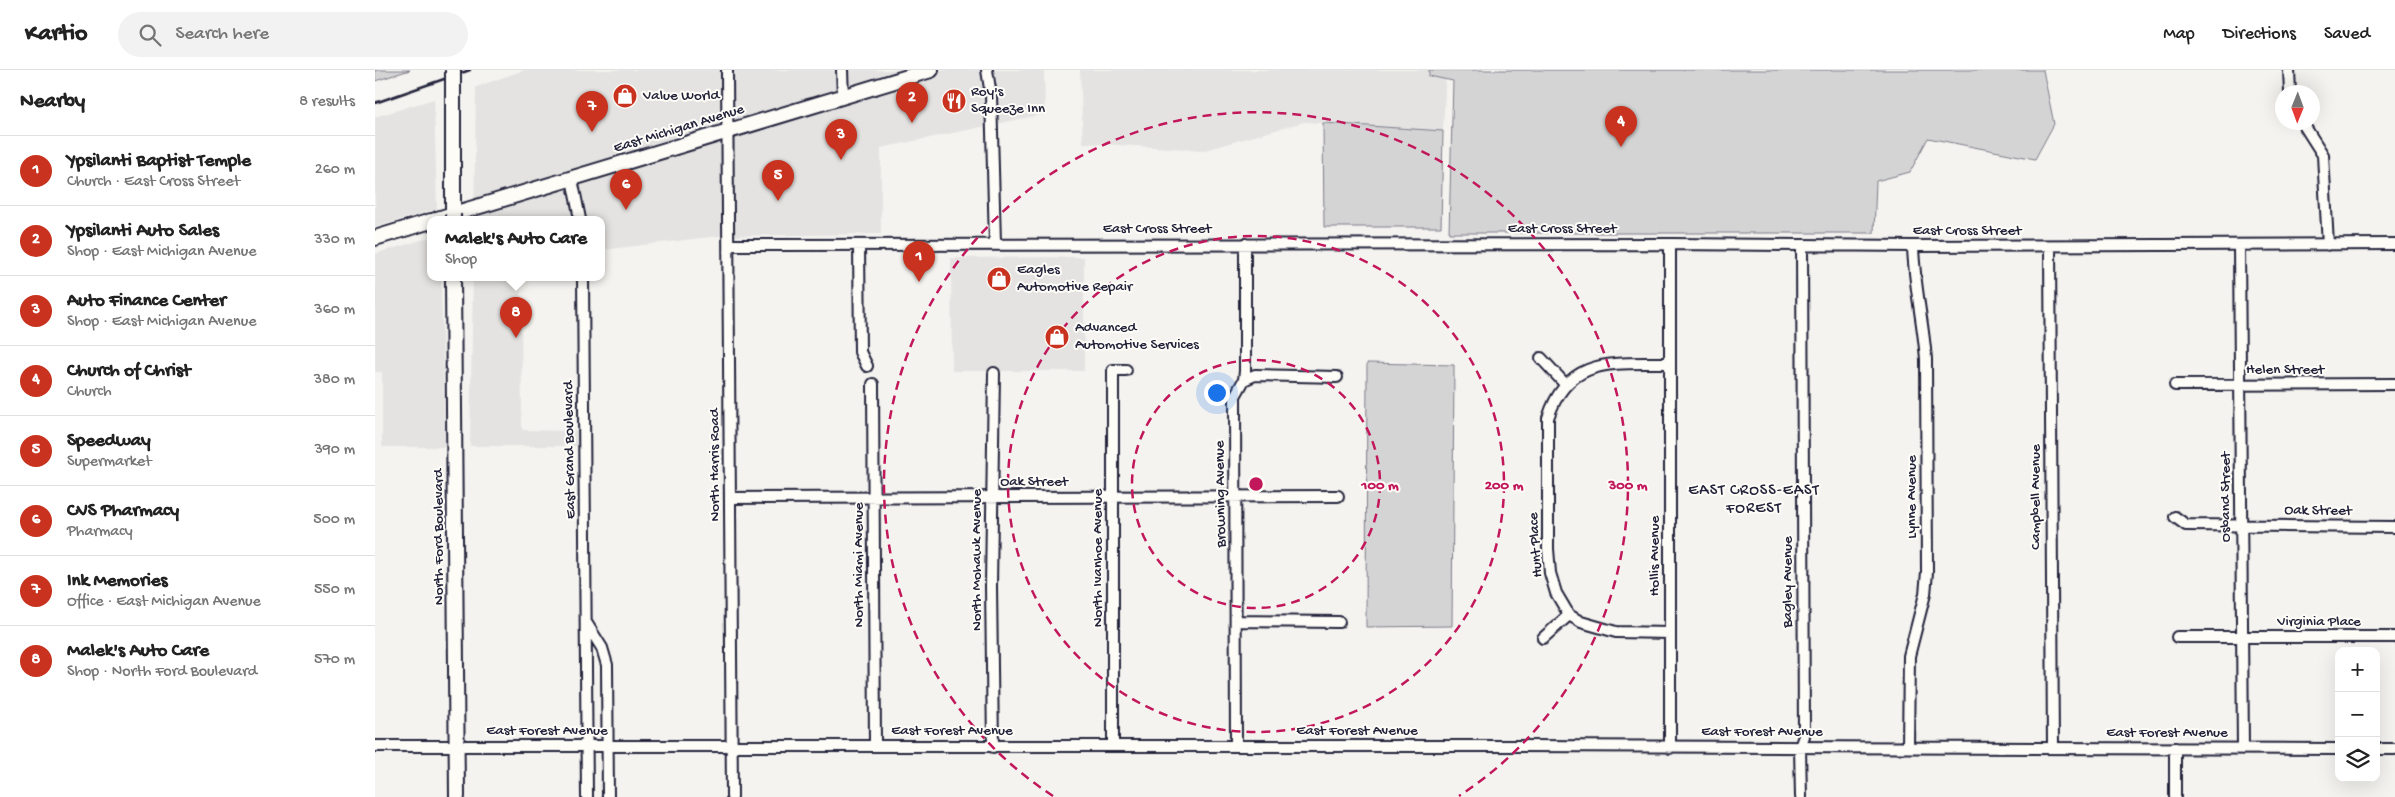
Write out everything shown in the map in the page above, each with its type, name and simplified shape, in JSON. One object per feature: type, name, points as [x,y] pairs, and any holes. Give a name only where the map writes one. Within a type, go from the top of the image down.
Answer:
[{"type":"main road","points":[[453,70],[453,216]]},
{"type":"main road","name":"East Michigan Avenue","points":[[447,216],[931,70]]},
{"type":"main road","points":[[375,238],[427,222]]},
{"type":"main road","name":"North Ford Boulevard","points":[[453,281],[457,797]]},
{"type":"street","name":"North Harris Road","points":[[727,70],[732,797]]},
{"type":"street","points":[[842,70],[843,97]]},
{"type":"street","points":[[987,70],[991,95],[995,243]]},
{"type":"street","points":[[2289,70],[2290,85]]},
{"type":"street","points":[[2308,130],[2323,154],[2328,245]]},
{"type":"street","points":[[572,179],[578,216]]},
{"type":"street","name":"East Cross Street","points":[[729,245],[995,243],[1670,244],[1803,246],[2395,244]]},
{"type":"street","name":"Browning Avenue","points":[[1236,746],[1235,396],[1244,380],[1245,244]]},
{"type":"street","name":"Hollis Avenue","points":[[1670,244],[1670,748]]},
{"type":"street","points":[[859,245],[860,352],[867,366]]},
{"type":"street","name":"Osband Street","points":[[2239,245],[2243,749]]},
{"type":"street","name":"Bagley Avenue","points":[[1801,797],[1800,747],[1804,736],[1803,246]]},
{"type":"street","name":"Lynne Avenue","points":[[1908,747],[1909,656],[1925,594],[1927,572],[1926,359],[1924,336],[1913,276],[1913,246]]},
{"type":"street","name":"Campbell Avenue","points":[[2050,246],[2053,747]]},
{"type":"street","name":"East Grand Boulevard","points":[[583,281],[587,797]]},
{"type":"street","points":[[1541,358],[1565,384]]},
{"type":"street","name":"Hunt Place","points":[[1569,615],[1556,593],[1549,573],[1548,418],[1552,406],[1565,384],[1588,369],[1603,365],[1669,363]]},
{"type":"street","name":"North Ivanhoe Avenue","points":[[1113,746],[1113,497],[1108,370],[1126,370]]},
{"type":"street","name":"North Mohawk Avenue","points":[[993,747],[992,497],[994,373]]},
{"type":"street","points":[[1244,380],[1255,376],[1337,377]]},
{"type":"street","name":"North Miami Avenue","points":[[873,384],[875,746]]},
{"type":"street","name":"Helen Street","points":[[2175,385],[2395,384]]},
{"type":"street","name":"Oak Street","points":[[730,498],[1338,496]]},
{"type":"street","name":"Oak Street","points":[[2175,517],[2186,524],[2395,527]]},
{"type":"street","points":[[1543,638],[1569,615],[1581,622],[1616,632],[1670,632]]},
{"type":"street","points":[[1237,621],[1339,622]]},
{"type":"street","points":[[586,623],[602,648],[607,665],[608,797]]},
{"type":"street","name":"Virginia Place","points":[[2177,638],[2242,636],[2395,637]]},
{"type":"street","name":"East Forest Avenue","points":[[375,746],[2053,747],[2335,749]]},
{"type":"street","points":[[2175,748],[2175,797]]},
{"type":"street","points":[[2380,749],[2395,749]]},
{"type":"shaded area","points":[[375,70],[410,70],[375,81]]},
{"type":"shaded area","points":[[524,70],[1044,70],[1045,114],[881,148],[881,234],[719,236],[605,250],[605,216],[474,216],[476,87]]},
{"type":"shaded area","points":[[1080,70],[1446,70],[1443,131],[1304,122],[1205,150],[1083,143]]},
{"type":"shaded area","points":[[1429,70],[2043,70],[2054,124],[2035,159],[1928,138],[1910,172],[1876,181],[1874,233],[1449,233],[1453,81],[1429,76]]},
{"type":"shaded area","points":[[434,99],[437,209],[375,227],[375,117]]},
{"type":"shaded area","points":[[1323,123],[1443,131],[1441,227],[1324,227]]},
{"type":"shaded area","points":[[427,238],[427,281],[441,281],[445,447],[382,447],[382,372],[375,372],[375,254]]},
{"type":"shaded area","points":[[1084,257],[1084,371],[952,371],[951,258]]},
{"type":"shaded area","points":[[473,281],[521,281],[522,430],[580,431],[580,446],[470,446]]},
{"type":"shaded area","points":[[1367,363],[1454,365],[1452,626],[1366,627]]},
{"type":"railway","points":[[375,103],[470,70]]},
{"type":"place","name":"Value World","points":[[625,96]]},
{"type":"place","name":"Roy's Squeeze Inn","points":[[954,101]]},
{"type":"place","name":"Ypsilanti Auto Sales","points":[[912,123]]},
{"type":"place","name":"Ink Memories","points":[[592,132]]},
{"type":"place","name":"Church of Christ","points":[[1621,147]]},
{"type":"place","name":"Auto Finance Center","points":[[841,160]]},
{"type":"place","name":"Speedway","points":[[778,201]]},
{"type":"place","name":"CVS Pharmacy","points":[[626,210]]},
{"type":"place","name":"Eagles Automotive Repair","points":[[999,279]]},
{"type":"place","name":"Ypsilanti Baptist Temple","points":[[919,282]]},
{"type":"place","name":"Advanced Automotive Services","points":[[1057,337]]},
{"type":"place","name":"Malek's Auto Care","points":[[516,338]]},
{"type":"district","name":"EAST CROSS-EAST FOREST","points":[[1754,500]]}]
